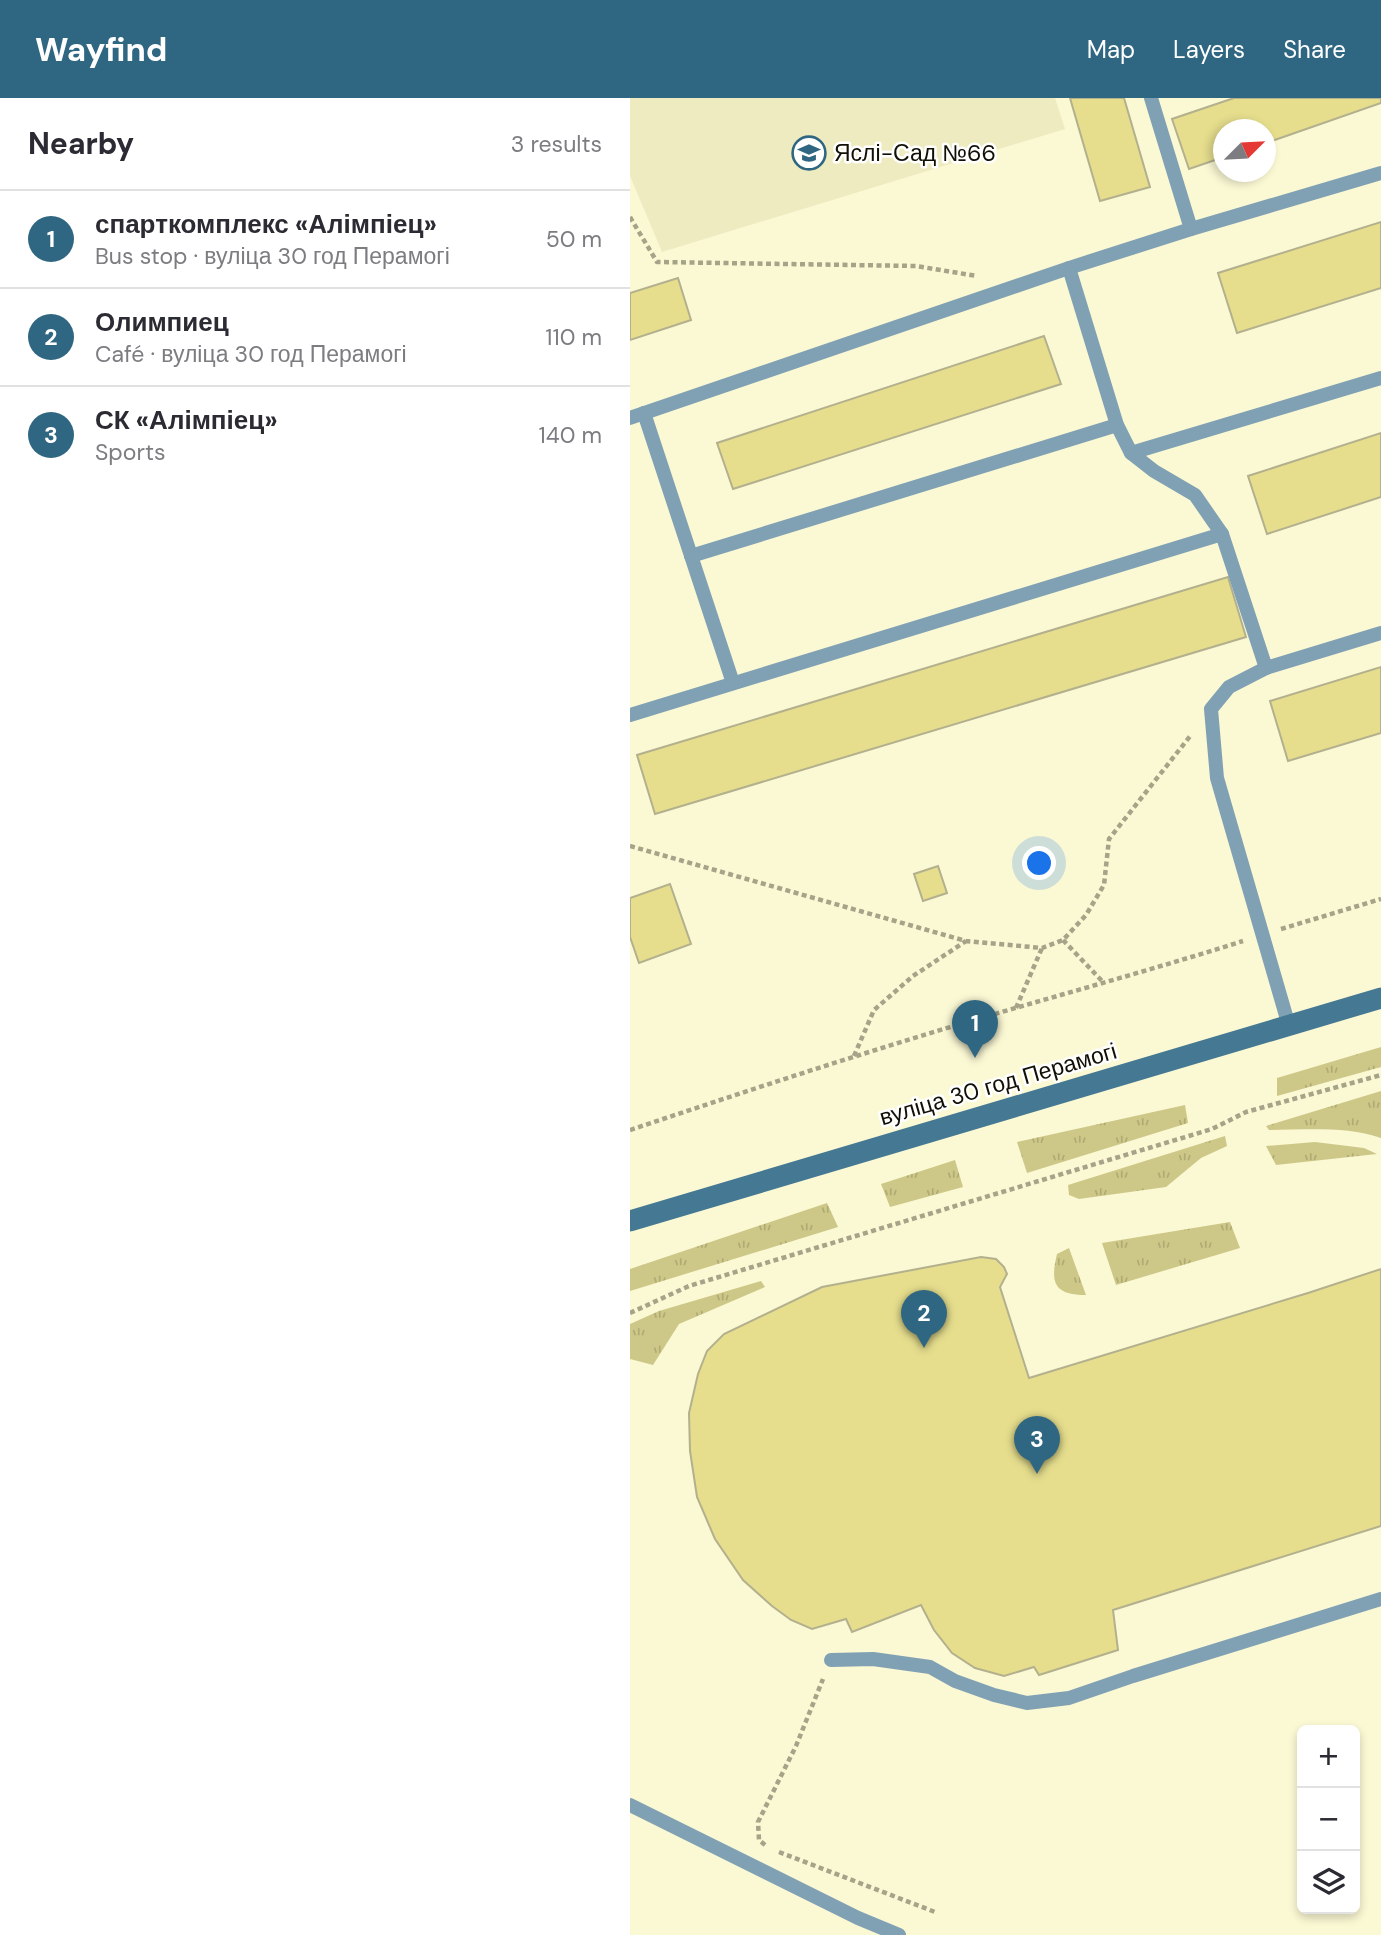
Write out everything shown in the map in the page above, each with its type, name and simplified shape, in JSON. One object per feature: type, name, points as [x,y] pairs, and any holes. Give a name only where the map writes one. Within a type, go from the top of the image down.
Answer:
[{"type":"street","name":"вуліца 30 год Перамогі","points":[[630,1221],[1381,998]]},
{"type":"lane","points":[[1151,98],[1191,229]]},
{"type":"lane","points":[[733,683],[691,556],[637,416],[1069,268],[1381,173]]},
{"type":"lane","points":[[1069,268],[1116,425],[1131,453],[1154,471],[1195,495],[1222,534],[1266,668]]},
{"type":"lane","points":[[1131,453],[1381,378]]},
{"type":"lane","points":[[691,556],[1116,425]]},
{"type":"lane","points":[[630,715],[1222,534]]},
{"type":"lane","points":[[1289,1026],[1217,778],[1211,709],[1229,687],[1266,668],[1381,633]]},
{"type":"lane","points":[[831,1660],[873,1659],[930,1667],[955,1681],[1027,1703],[1069,1698],[1133,1675],[1381,1599]]},
{"type":"lane","points":[[630,1805],[858,1918],[899,1935]]},
{"type":"path","points":[[630,217],[657,262],[916,266],[983,277]]},
{"type":"path","points":[[630,846],[966,941],[1042,948],[1063,940],[1086,915],[1104,885],[1109,839],[1211,709]]},
{"type":"path","points":[[630,1130],[853,1057],[1381,899]]},
{"type":"path","points":[[1063,940],[1103,982]]},
{"type":"path","points":[[853,1057],[874,1010],[913,976],[966,941]]},
{"type":"path","points":[[1016,1008],[1042,948]]},
{"type":"path","points":[[630,1313],[689,1286],[1212,1129],[1246,1112],[1381,1075]]},
{"type":"path","points":[[831,1660],[796,1746],[758,1822],[759,1840],[767,1847],[935,1912]]},
{"type":"shaded area","name":"Яслі-Сад №66","points":[[630,98],[1055,98],[1065,129],[662,252],[630,176]]},
{"type":"green space","points":[[1381,1047],[1381,1067],[1277,1096],[1277,1078]]},
{"type":"green space","points":[[1381,1091],[1381,1138],[1340,1130],[1269,1130],[1266,1126]]},
{"type":"green space","points":[[1185,1105],[1188,1123],[1027,1173],[1017,1142]]},
{"type":"green space","points":[[1225,1136],[1227,1146],[1201,1158],[1166,1187],[1079,1199],[1069,1195],[1068,1185]]},
{"type":"green space","points":[[1315,1142],[1364,1148],[1377,1154],[1276,1165],[1266,1146]]},
{"type":"green space","points":[[955,1160],[963,1187],[890,1207],[881,1184]]},
{"type":"green space","points":[[827,1203],[838,1227],[630,1291],[630,1269]]},
{"type":"green space","points":[[1230,1222],[1240,1248],[1116,1285],[1102,1243]]},
{"type":"green space","points":[[1069,1248],[1086,1295],[1067,1293],[1061,1290],[1055,1280],[1057,1254]]},
{"type":"green space","points":[[761,1281],[765,1287],[679,1324],[653,1365],[630,1359],[630,1324],[659,1311]]},
{"type":"building","points":[[1070,98],[1124,98],[1150,187],[1100,201]]},
{"type":"building","points":[[1234,98],[1381,98],[1381,103],[1276,140],[1276,119],[1213,119],[1213,161],[1189,169],[1172,119]]},
{"type":"building","points":[[1381,222],[1381,288],[1237,333],[1218,273]]},
{"type":"building","points":[[678,278],[691,320],[630,340],[630,293]]},
{"type":"building","points":[[1044,336],[1061,384],[733,489],[717,443]]},
{"type":"building","points":[[1381,433],[1381,497],[1267,534],[1248,476]]},
{"type":"building","points":[[1228,577],[1246,637],[655,814],[637,755]]},
{"type":"building","points":[[1381,667],[1381,733],[1288,761],[1270,701]]},
{"type":"building","points":[[938,866],[947,893],[923,901],[914,874]]},
{"type":"building","points":[[670,884],[691,944],[639,963],[630,937],[630,898]]},
{"type":"building","points":[[981,1257],[996,1259],[1007,1274],[1000,1287],[1029,1378],[1381,1269],[1381,1526],[1113,1610],[1118,1650],[1039,1675],[1034,1667],[1004,1676],[975,1668],[952,1653],[934,1630],[921,1605],[852,1632],[846,1619],[812,1629],[791,1620],[743,1580],[715,1539],[697,1497],[690,1451],[689,1413],[698,1374],[707,1351],[724,1334],[822,1287]]},
{"type":"place","name":"Яслі-Сад №66","points":[[809,153]]},
{"type":"place","name":"спарткомплекс «Алімпіец»","points":[[975,1058]]},
{"type":"place","name":"Олимпиец","points":[[924,1348]]},
{"type":"place","name":"СК «Алімпіец»","points":[[1037,1474]]}]
